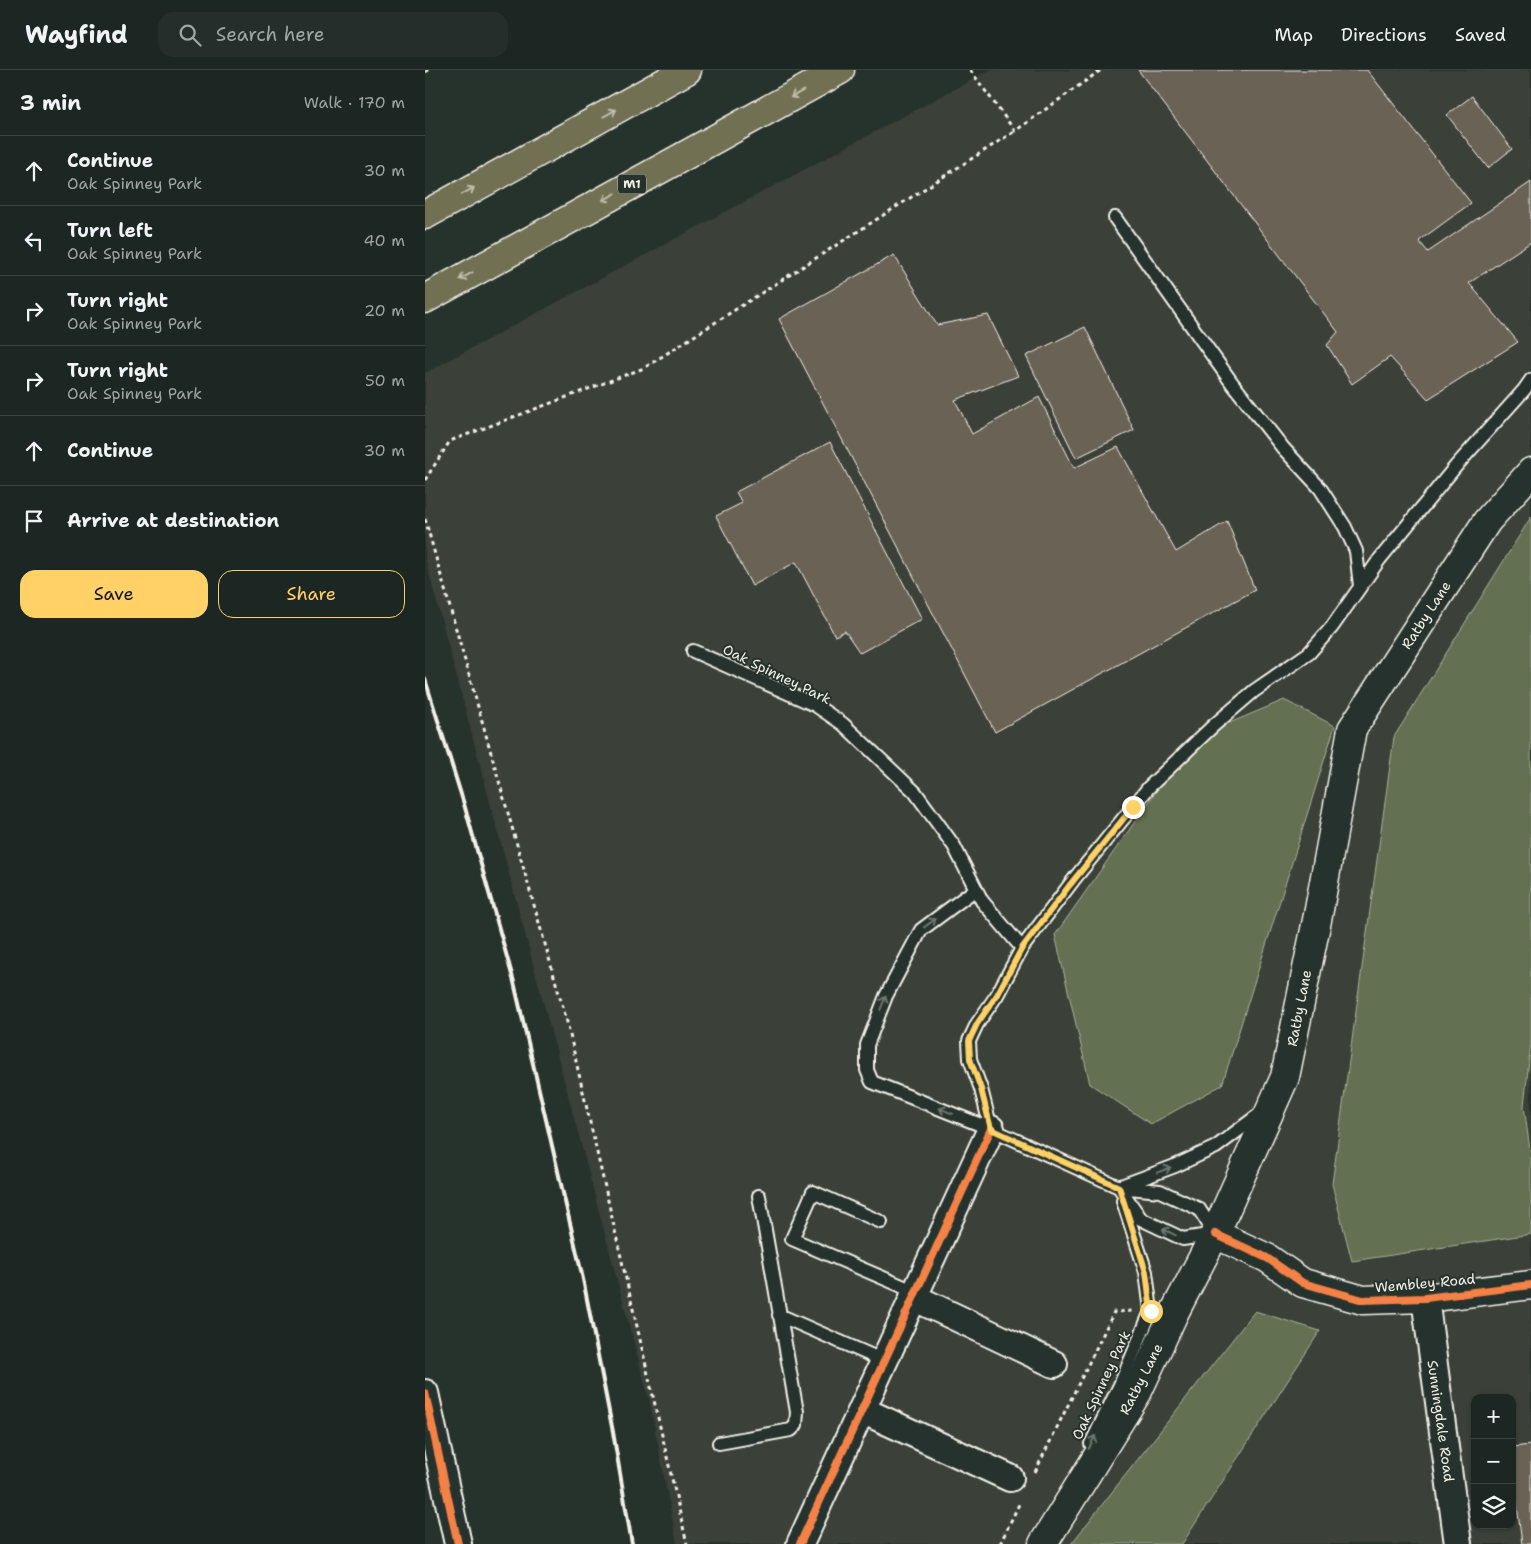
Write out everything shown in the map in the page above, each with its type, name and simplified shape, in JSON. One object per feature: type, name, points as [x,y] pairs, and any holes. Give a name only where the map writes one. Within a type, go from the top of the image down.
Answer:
[{"type":"highway","points":[[425,215],[687,70]]},
{"type":"highway","name":"M1","points":[[425,299],[840,70]]},
{"type":"main road","name":"Ratby Lane","points":[[1046,1539],[1137,1393],[1173,1313],[1215,1234],[1285,1077],[1318,915],[1352,729],[1487,520],[1531,472]]},
{"type":"main road","name":"Wembley Road","points":[[1215,1234],[1267,1258],[1303,1283],[1363,1300],[1425,1298],[1531,1285]]},
{"type":"street","points":[[804,1542],[884,1361],[991,1129]]},
{"type":"street","points":[[915,1294],[1055,1364]]},
{"type":"street","name":"Sunningdale Road","points":[[1425,1298],[1458,1544]]},
{"type":"street","points":[[425,1394],[428,1422],[458,1544]]},
{"type":"street","points":[[862,1410],[1022,1483]]},
{"type":"lane","points":[[1115,218],[1238,390],[1283,448],[1320,488],[1345,527],[1356,551],[1360,586]]},
{"type":"lane","points":[[991,1129],[981,1089],[970,1059],[969,1041],[977,1024],[997,995],[1022,948],[1149,787],[1213,726],[1249,696],[1309,653],[1331,627],[1379,560],[1456,466],[1531,380]]},
{"type":"lane","name":"Oak Spinney Park","points":[[693,651],[815,705],[843,724],[915,792],[954,846],[982,901],[1022,948]]},
{"type":"lane","points":[[976,889],[921,930],[883,1004],[867,1045],[867,1070],[872,1082],[991,1129],[1119,1187],[1159,1191],[1199,1209],[1215,1234],[1183,1239],[1141,1220],[1119,1187]]},
{"type":"lane","points":[[1119,1187],[1175,1166],[1216,1146],[1273,1105]]},
{"type":"lane","points":[[1119,1187],[1146,1272],[1151,1311]]},
{"type":"lane","points":[[881,1222],[813,1192],[791,1239],[915,1294]]},
{"type":"lane","points":[[719,1443],[791,1430],[796,1425],[797,1412],[759,1196]]},
{"type":"lane","name":"Oak Spinney Park","points":[[1046,1539],[1120,1385],[1151,1311]]},
{"type":"lane","points":[[779,1314],[884,1361]]},
{"type":"path","points":[[425,72],[429,70]]},
{"type":"path","points":[[970,70],[1015,131]]},
{"type":"path","points":[[425,480],[450,441],[644,368],[1015,131],[1101,70]]},
{"type":"path","points":[[425,519],[567,1022],[687,1544]]},
{"type":"path","points":[[1000,1544],[1022,1483],[1114,1312],[1151,1311]]},
{"type":"shaded area","points":[[990,70],[1531,70],[1531,1544],[677,1544],[650,1403],[425,558],[425,373]]},
{"type":"green space","points":[[1531,517],[1531,1042],[1524,1106],[1531,1158],[1531,1234],[1352,1261],[1332,1184],[1394,737]]},
{"type":"green space","points":[[1284,700],[1335,726],[1222,1085],[1151,1124],[1090,1084],[1055,935],[1194,738]]},
{"type":"green space","points":[[1255,1311],[1320,1331],[1182,1544],[1071,1544]]},
{"type":"building","points":[[1138,70],[1367,70],[1471,203],[1419,241],[1428,252],[1531,182],[1531,242],[1469,283],[1518,342],[1428,399],[1390,357],[1352,384],[1327,345],[1338,332]]},
{"type":"building","points":[[1472,96],[1512,149],[1488,168],[1447,115]]},
{"type":"building","points":[[894,255],[937,325],[988,315],[1018,376],[955,400],[972,434],[1039,397],[1074,468],[1118,447],[1176,552],[1227,521],[1255,590],[995,732],[779,319]]},
{"type":"building","points":[[1085,327],[1134,430],[1076,458],[1026,356]]},
{"type":"building","points":[[830,442],[922,619],[860,653],[845,631],[835,636],[796,562],[752,586],[716,516],[742,503],[736,492]]},
{"type":"building","points":[[1531,1445],[1531,1544],[1522,1544],[1516,1497],[1516,1447]]},
{"type":"railway","points":[[425,679],[464,804],[514,982],[583,1279],[613,1432],[632,1544]]},
{"type":"cycle path","points":[[800,1544],[991,1129]]},
{"type":"cycle path","points":[[1215,1234],[1267,1258],[1303,1283],[1363,1300],[1425,1298],[1531,1285]]},
{"type":"cycle path","points":[[425,1393],[458,1544]]},
{"type":"route","points":[[1133,807],[1022,948],[997,995],[977,1024],[969,1041],[970,1059],[981,1089],[991,1129],[1119,1187],[1146,1272],[1151,1311]]}]
